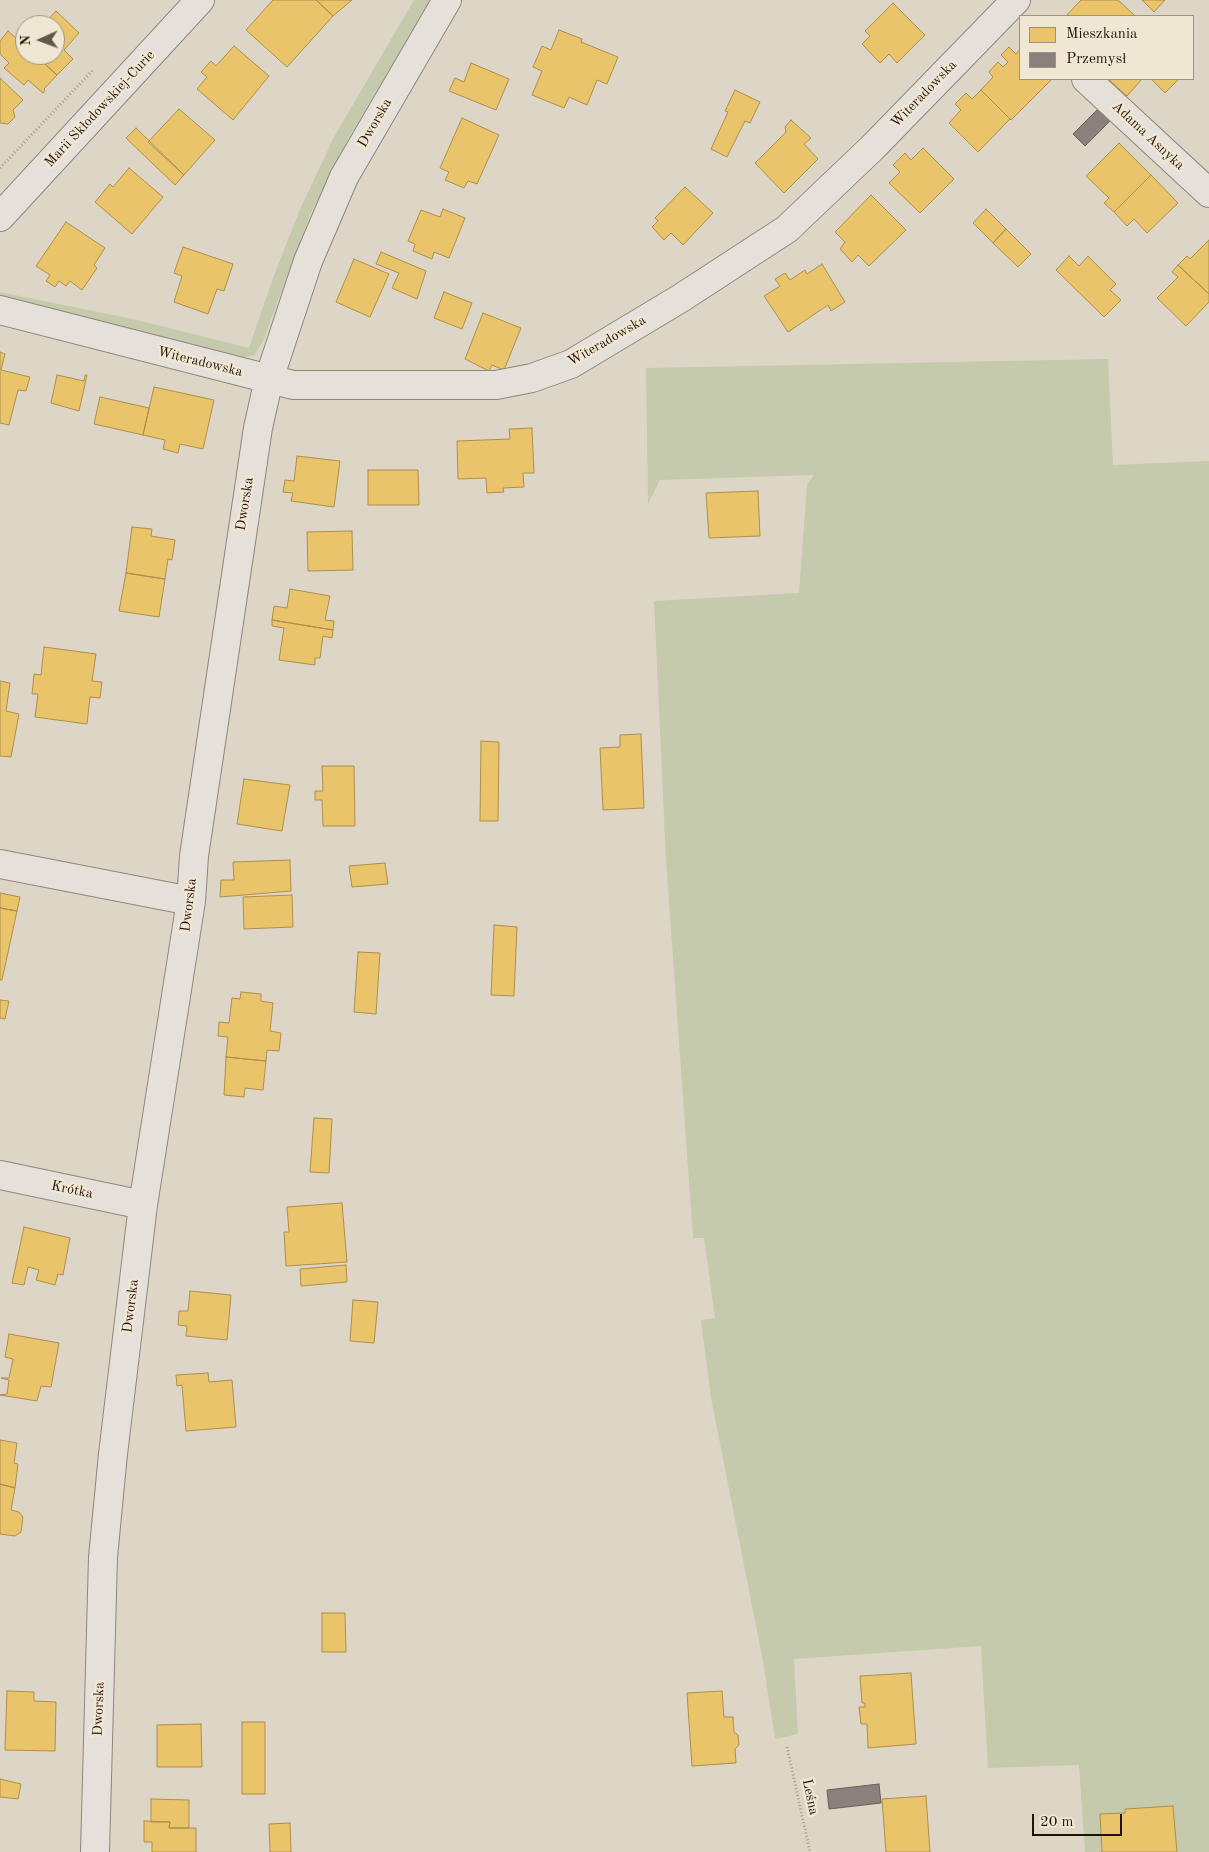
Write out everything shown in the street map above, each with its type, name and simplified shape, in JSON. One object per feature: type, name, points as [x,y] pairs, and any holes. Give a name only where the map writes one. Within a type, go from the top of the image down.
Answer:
[{"type":"street","name":"Marii Skłodowskiej-Curie","points":[[0,217],[200,0]]},
{"type":"street","name":"Dworska","points":[[95,1852],[103,1557],[143,1205],[191,901],[194,856],[238,550],[258,428],[270,379],[308,260],[344,177],[447,0]]},
{"type":"street","name":"Witeradowska","points":[[0,310],[293,385],[496,385],[532,378],[571,364],[681,298],[787,229],[1016,7]]},
{"type":"street","name":"Adama Asnyka","points":[[1087,80],[1209,193]]},
{"type":"street","points":[[0,864],[191,901]]},
{"type":"street","name":"Krótka","points":[[0,1175],[143,1205]]},
{"type":"path","points":[[0,168],[99,63]]},
{"type":"path","name":"Leśna","points":[[788,1747],[810,1852]]},
{"type":"green space","points":[[414,0],[430,0],[347,141],[311,213],[263,341],[254,356],[244,357],[0,298],[0,292],[137,320],[249,348],[274,275],[301,207],[334,137]]},
{"type":"green space","points":[[1108,359],[1113,465],[1209,461],[1209,1852],[1085,1852],[1079,1765],[988,1768],[981,1646],[794,1659],[798,1734],[775,1739],[763,1661],[711,1398],[701,1320],[715,1318],[704,1238],[693,1238],[666,860],[654,601],[799,593],[807,485],[814,475],[660,480],[648,504],[646,368]]},
{"type":"building: Mieszkania","points":[[273,0],[316,0],[333,16],[287,67],[246,30]]},
{"type":"building: Mieszkania","points":[[316,0],[352,0],[333,16]]},
{"type":"building: Mieszkania","points":[[1081,0],[1118,0],[1134,15],[1067,15]]},
{"type":"building: Mieszkania","points":[[1142,0],[1165,0],[1154,12]]},
{"type":"building: Mieszkania","points":[[893,3],[925,35],[897,63],[889,54],[880,63],[862,44],[870,36],[865,31]]},
{"type":"building: Mieszkania","points":[[56,11],[60,15],[52,15]]},
{"type":"building: Mieszkania","points":[[65,20],[79,33],[65,49]]},
{"type":"building: Mieszkania","points":[[559,30],[582,39],[581,42],[618,57],[607,84],[597,80],[587,105],[569,97],[564,108],[532,95],[542,71],[533,67],[542,46],[551,50]]},
{"type":"building: Mieszkania","points":[[8,31],[15,37],[15,65],[46,65],[57,75],[44,89],[43,93],[28,80],[24,85],[4,68],[9,63],[0,54],[0,41]]},
{"type":"building: Mieszkania","points":[[234,46],[269,76],[233,120],[197,89],[207,77],[201,72],[211,61],[216,66]]},
{"type":"building: Mieszkania","points":[[1009,47],[1016,54],[1019,50],[1019,80],[1051,80],[1011,120],[981,90],[993,77],[989,72],[998,62],[1003,67],[1008,62],[1001,55]]},
{"type":"building: Mieszkania","points":[[65,51],[73,59],[57,75],[46,65],[65,65]]},
{"type":"building: Mieszkania","points":[[471,63],[509,79],[496,110],[449,91],[455,78],[464,82]]},
{"type":"building: Mieszkania","points":[[0,78],[23,100],[13,110],[15,117],[8,124],[0,123]]},
{"type":"building: Mieszkania","points":[[1109,80],[1141,80],[1127,96]]},
{"type":"building: Mieszkania","points":[[1152,80],[1178,80],[1165,93]]},
{"type":"building: Mieszkania","points":[[735,90],[760,102],[750,123],[745,121],[727,157],[711,149],[728,112],[725,111]]},
{"type":"building: Mieszkania","points":[[981,90],[1010,119],[978,152],[949,123],[961,110],[955,104],[966,93],[972,99]]},
{"type":"building: Mieszkania","points":[[179,109],[215,140],[184,175],[148,142]]},
{"type":"building: Mieszkania","points":[[462,118],[499,135],[477,184],[468,181],[464,188],[445,180],[449,172],[440,168]]},
{"type":"building: Mieszkania","points":[[791,120],[811,138],[804,144],[818,159],[784,193],[755,163],[786,132],[785,127]]},
{"type":"building: Mieszkania","points":[[136,128],[184,175],[175,185],[126,138]]},
{"type":"building: Mieszkania","points":[[1119,143],[1151,175],[1114,212],[1104,203],[1109,198],[1086,176]]},
{"type":"building: Mieszkania","points":[[923,148],[954,179],[920,213],[889,183],[900,172],[893,165],[905,153],[911,160]]},
{"type":"building: Mieszkania","points":[[129,168],[163,197],[132,234],[95,202],[110,184],[113,187]]},
{"type":"building: Mieszkania","points":[[1151,175],[1178,203],[1147,233],[1134,219],[1127,226],[1114,212]]},
{"type":"building: Mieszkania","points":[[685,187],[713,213],[683,245],[671,233],[664,240],[652,227],[658,221],[655,218]]},
{"type":"building: Mieszkania","points":[[871,195],[906,230],[869,266],[858,255],[852,262],[840,249],[845,242],[835,232]]},
{"type":"building: Mieszkania","points":[[443,209],[465,218],[449,258],[434,252],[432,259],[413,251],[415,244],[408,241],[421,210],[440,217]]},
{"type":"building: Mieszkania","points":[[986,209],[1006,229],[993,243],[973,223]]},
{"type":"building: Mieszkania","points":[[66,222],[105,248],[94,265],[97,268],[82,290],[70,281],[66,286],[59,281],[55,287],[46,281],[50,275],[36,266]]},
{"type":"building: Mieszkania","points":[[1006,229],[1031,254],[1018,267],[993,243]]},
{"type":"building: Mieszkania","points":[[1209,240],[1209,294],[1178,265],[1187,256],[1190,259]]},
{"type":"building: Mieszkania","points":[[183,247],[233,264],[224,291],[217,289],[208,314],[174,302],[182,276],[174,273]]},
{"type":"building: Mieszkania","points":[[381,252],[426,271],[417,299],[392,288],[399,273],[376,264]]},
{"type":"building: Mieszkania","points":[[1069,256],[1079,266],[1088,256],[1116,284],[1110,290],[1121,300],[1104,317],[1056,270]]},
{"type":"building: Mieszkania","points":[[354,259],[389,274],[370,317],[336,302]]},
{"type":"building: Mieszkania","points":[[822,264],[845,302],[831,311],[828,305],[788,332],[764,296],[780,286],[775,279],[785,273],[790,280],[805,270],[807,274]]},
{"type":"building: Mieszkania","points":[[1178,265],[1209,294],[1209,302],[1186,326],[1157,298],[1178,277],[1172,272]]},
{"type":"building: Mieszkania","points":[[444,292],[472,303],[462,329],[434,318]]},
{"type":"building: Mieszkania","points":[[483,313],[521,328],[504,370],[492,365],[489,371],[465,359]]},
{"type":"building: Mieszkania","points":[[0,352],[5,354],[1,370],[30,377],[26,391],[18,390],[9,425],[0,423]]},
{"type":"building: Mieszkania","points":[[57,375],[84,381],[85,375],[87,375],[79,411],[51,403]]},
{"type":"building: Mieszkania","points":[[154,387],[214,400],[203,449],[180,444],[178,453],[163,449],[165,440],[143,435]]},
{"type":"building: Mieszkania","points":[[100,397],[149,408],[143,435],[94,424]]},
{"type":"building: Mieszkania","points":[[532,428],[534,473],[523,473],[524,487],[503,488],[504,492],[487,493],[486,478],[458,479],[457,441],[510,439],[509,429]]},
{"type":"building: Mieszkania","points":[[297,456],[340,461],[334,507],[291,501],[293,493],[283,492],[285,480],[294,481]]},
{"type":"building: Mieszkania","points":[[368,470],[418,470],[419,505],[368,505]]},
{"type":"building: Mieszkania","points":[[758,491],[760,536],[709,538],[706,493]]},
{"type":"building: Mieszkania","points":[[132,527],[152,529],[151,536],[175,540],[172,560],[168,559],[165,579],[126,573]]},
{"type":"building: Mieszkania","points":[[352,531],[353,570],[308,571],[307,532]]},
{"type":"building: Mieszkania","points":[[126,573],[165,579],[159,617],[119,611]]},
{"type":"building: Mieszkania","points":[[290,589],[330,596],[325,620],[334,621],[333,630],[272,620],[274,606],[287,608]]},
{"type":"building: Mieszkania","points":[[272,620],[333,630],[332,638],[323,636],[320,658],[315,658],[315,665],[279,660],[284,628],[272,626]]},
{"type":"building: Mieszkania","points":[[44,647],[96,654],[92,681],[102,682],[100,698],[90,697],[87,724],[35,717],[38,694],[32,694],[34,674],[41,675]]},
{"type":"building: Mieszkania","points":[[0,681],[10,683],[6,711],[19,714],[11,757],[0,756]]},
{"type":"building: Mieszkania","points":[[641,734],[644,808],[603,810],[600,748],[620,747],[620,735]]},
{"type":"building: Mieszkania","points":[[481,741],[499,742],[498,821],[480,821]]},
{"type":"building: Mieszkania","points":[[322,766],[354,766],[355,826],[323,826],[322,800],[315,800],[315,791],[323,791]]},
{"type":"building: Mieszkania","points":[[244,779],[290,785],[282,831],[237,824]]},
{"type":"building: Mieszkania","points":[[290,860],[291,891],[220,897],[221,880],[234,880],[233,862]]},
{"type":"building: Mieszkania","points":[[385,863],[388,884],[352,887],[349,866]]},
{"type":"building: Mieszkania","points":[[0,893],[20,897],[17,911],[0,908]]},
{"type":"building: Mieszkania","points":[[292,895],[293,927],[244,929],[243,897]]},
{"type":"building: Mieszkania","points":[[0,908],[17,911],[2,980],[0,980]]},
{"type":"building: Mieszkania","points":[[494,925],[517,927],[514,996],[491,995]]},
{"type":"building: Mieszkania","points":[[358,952],[380,953],[376,1014],[354,1012]]},
{"type":"building: Mieszkania","points":[[241,992],[261,994],[261,1001],[273,1003],[270,1031],[281,1033],[279,1051],[267,1050],[266,1061],[226,1057],[228,1037],[218,1036],[219,1022],[229,1023],[232,998],[240,999]]},
{"type":"building: Mieszkania","points":[[0,1000],[9,1001],[5,1019],[0,1018]]},
{"type":"building: Mieszkania","points":[[226,1057],[266,1061],[263,1090],[245,1088],[244,1097],[224,1095]]},
{"type":"building: Mieszkania","points":[[314,1118],[332,1119],[329,1173],[310,1172]]},
{"type":"building: Mieszkania","points":[[342,1203],[347,1262],[286,1266],[284,1232],[289,1232],[287,1207]]},
{"type":"building: Mieszkania","points":[[24,1227],[70,1238],[63,1275],[58,1274],[55,1285],[36,1280],[39,1270],[28,1267],[24,1285],[12,1283]]},
{"type":"building: Mieszkania","points":[[346,1265],[347,1282],[301,1286],[300,1269]]},
{"type":"building: Mieszkania","points":[[190,1291],[231,1295],[227,1340],[186,1336],[187,1326],[178,1325],[179,1311],[188,1311]]},
{"type":"building: Mieszkania","points":[[353,1300],[378,1302],[374,1343],[350,1341]]},
{"type":"building: Mieszkania","points":[[9,1334],[59,1343],[51,1387],[41,1386],[37,1401],[0,1395],[7,1394],[9,1380],[1,1378],[9,1378],[13,1359],[5,1357]]},
{"type":"building: Mieszkania","points":[[208,1373],[209,1382],[232,1380],[236,1427],[186,1431],[182,1385],[177,1386],[176,1375]]},
{"type":"building: Mieszkania","points":[[0,1440],[17,1443],[14,1463],[18,1464],[15,1488],[0,1484]]},
{"type":"building: Mieszkania","points":[[0,1484],[15,1488],[11,1510],[19,1512],[23,1517],[21,1532],[15,1536],[0,1534]]},
{"type":"building: Mieszkania","points":[[322,1613],[345,1613],[346,1652],[322,1652]]},
{"type":"building: Mieszkania","points":[[911,1673],[916,1744],[868,1748],[867,1724],[861,1724],[859,1707],[865,1707],[865,1703],[862,1703],[860,1676]]},
{"type":"building: Mieszkania","points":[[7,1691],[34,1692],[34,1701],[56,1702],[55,1751],[5,1750]]},
{"type":"building: Mieszkania","points":[[722,1691],[724,1717],[733,1717],[734,1732],[738,1735],[739,1745],[735,1749],[736,1763],[692,1766],[687,1693]]},
{"type":"building: Mieszkania","points":[[242,1722],[265,1722],[265,1794],[242,1794]]},
{"type":"building: Mieszkania","points":[[201,1724],[202,1767],[157,1767],[157,1725]]},
{"type":"building: Mieszkania","points":[[0,1779],[21,1784],[18,1799],[0,1797]]},
{"type":"building: Mieszkania","points":[[926,1796],[930,1852],[886,1852],[882,1799]]},
{"type":"building: Mieszkania","points":[[151,1799],[189,1800],[189,1828],[169,1828],[170,1822],[151,1822]]},
{"type":"building: Mieszkania","points":[[1173,1806],[1177,1852],[1102,1852],[1100,1814],[1125,1813],[1125,1809]]},
{"type":"building: Mieszkania","points":[[144,1821],[170,1822],[169,1828],[196,1828],[196,1852],[152,1852],[152,1842],[144,1842]]},
{"type":"building: Mieszkania","points":[[290,1823],[291,1852],[270,1852],[269,1824]]},
{"type":"building: Przemysł","points":[[1100,107],[1112,119],[1085,146],[1073,134]]},
{"type":"building: Przemysł","points":[[879,1784],[881,1803],[829,1809],[827,1790]]}]
